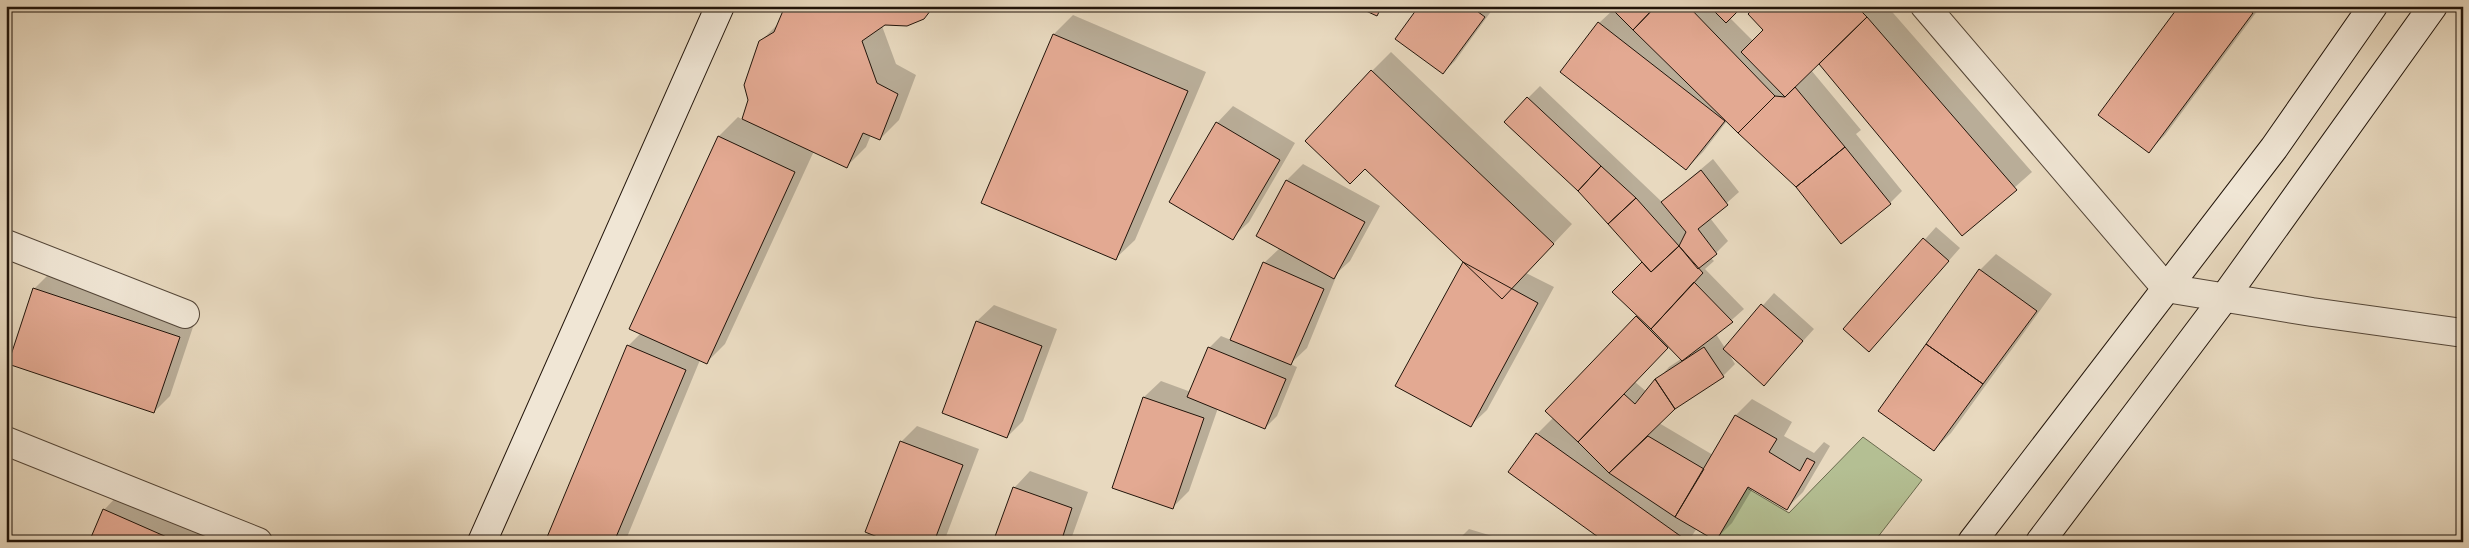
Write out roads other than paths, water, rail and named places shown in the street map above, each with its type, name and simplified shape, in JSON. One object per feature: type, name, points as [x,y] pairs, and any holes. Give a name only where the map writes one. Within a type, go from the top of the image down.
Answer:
[{"type":"street","points":[[482,542],[720,6]]},
{"type":"street","points":[[1925,6],[2166,288],[2463,333]]},
{"type":"street","points":[[1972,542],[2274,148],[2374,6]]},
{"type":"street","points":[[2040,542],[2224,298],[2433,6]]},
{"type":"street","points":[[6,244],[185,314]]},
{"type":"street","points":[[6,441],[258,542]]}]
